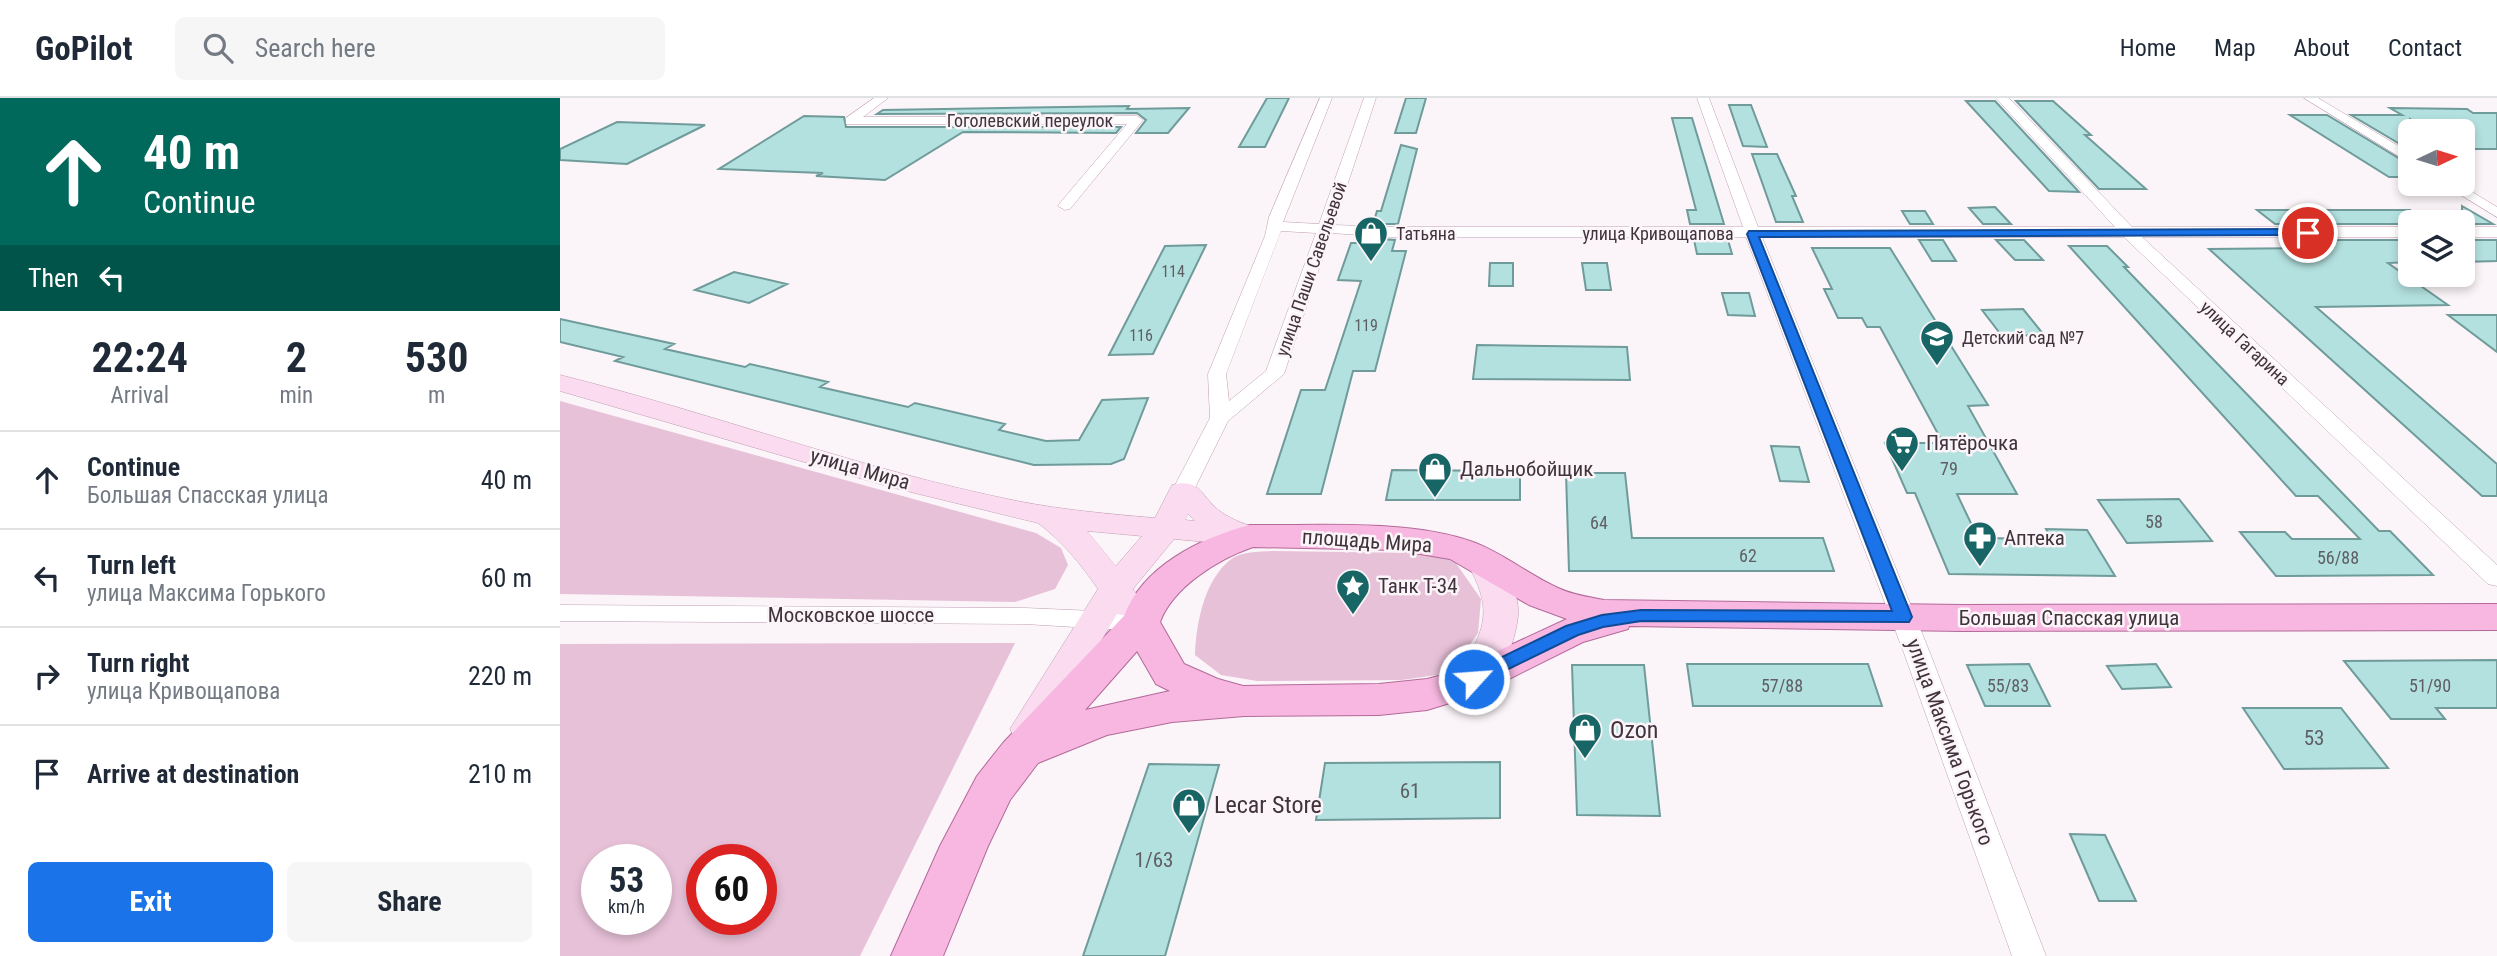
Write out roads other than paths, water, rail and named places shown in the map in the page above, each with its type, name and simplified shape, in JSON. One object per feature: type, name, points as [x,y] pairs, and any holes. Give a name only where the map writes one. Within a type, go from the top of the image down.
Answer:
[{"type":"main road","name":"площадь Мира","points":[[917,956],[964,846],[1006,772],[1141,622],[1149,600],[1170,578],[1226,544],[1250,536],[1396,539],[1461,550],[1542,596],[1569,607],[1641,615]]},
{"type":"main road","name":"Большая Спасская улица","points":[[1641,615],[2497,617]]},
{"type":"main road","points":[[1006,772],[1058,735],[1101,720],[1168,707],[1244,700],[1408,697],[1442,691],[1474,679],[1572,631],[1602,621],[1641,615]]},
{"type":"main road","points":[[1141,622],[1170,674],[1209,693],[1244,700]]},
{"type":"street","name":"Гоголевский переулок","points":[[882,98],[850,121],[1137,120],[1065,206]]},
{"type":"street","points":[[1220,418],[1217,374],[1273,236],[1276,217],[1326,98]]},
{"type":"street","name":"улица Паши Савельевой","points":[[1006,772],[1115,589],[1164,528],[1220,418],[1275,374],[1370,98]]},
{"type":"street","name":"улица Максима Горького","points":[[1703,98],[1752,234],[1903,617],[2029,956]]},
{"type":"street","name":"улица Гагарина","points":[[2002,98],[2129,233],[2497,579]]},
{"type":"street","points":[[2310,98],[2398,152]]},
{"type":"street","points":[[2469,196],[2497,213]]},
{"type":"street","name":"улица Кривощапова","points":[[1275,226],[1391,232],[1752,234],[2398,232]]},
{"type":"street","points":[[2475,232],[2497,232]]},
{"type":"street","name":"улица Мира","points":[[560,383],[901,481],[1048,516],[1164,528]]},
{"type":"street","points":[[1183,491],[1210,519],[1250,536]]},
{"type":"street","points":[[1048,516],[1070,529],[1104,569],[1115,589],[1141,622]]},
{"type":"street","name":"площадь Мира","points":[[1164,528],[1250,536]]},
{"type":"street","points":[[1474,679],[1491,656],[1500,631],[1501,600],[1494,578],[1481,560]]},
{"type":"street","name":"Московское шоссе","points":[[560,613],[1025,617],[1141,622]]},
{"type":"place","name":"Татьяна","points":[[1371,263]]},
{"type":"place","name":"Детский сад №7","points":[[1937,367]]},
{"type":"place","name":"Пятёрочка","points":[[1902,473]]},
{"type":"place","name":"Дальнобойщик","points":[[1435,499]]},
{"type":"place","name":"Аптека","points":[[1980,568]]},
{"type":"place","name":"Танк Т-34","points":[[1353,616]]},
{"type":"place","name":"Ozon","points":[[1585,760]]},
{"type":"place","name":"Lecar Store","points":[[1189,835]]}]
